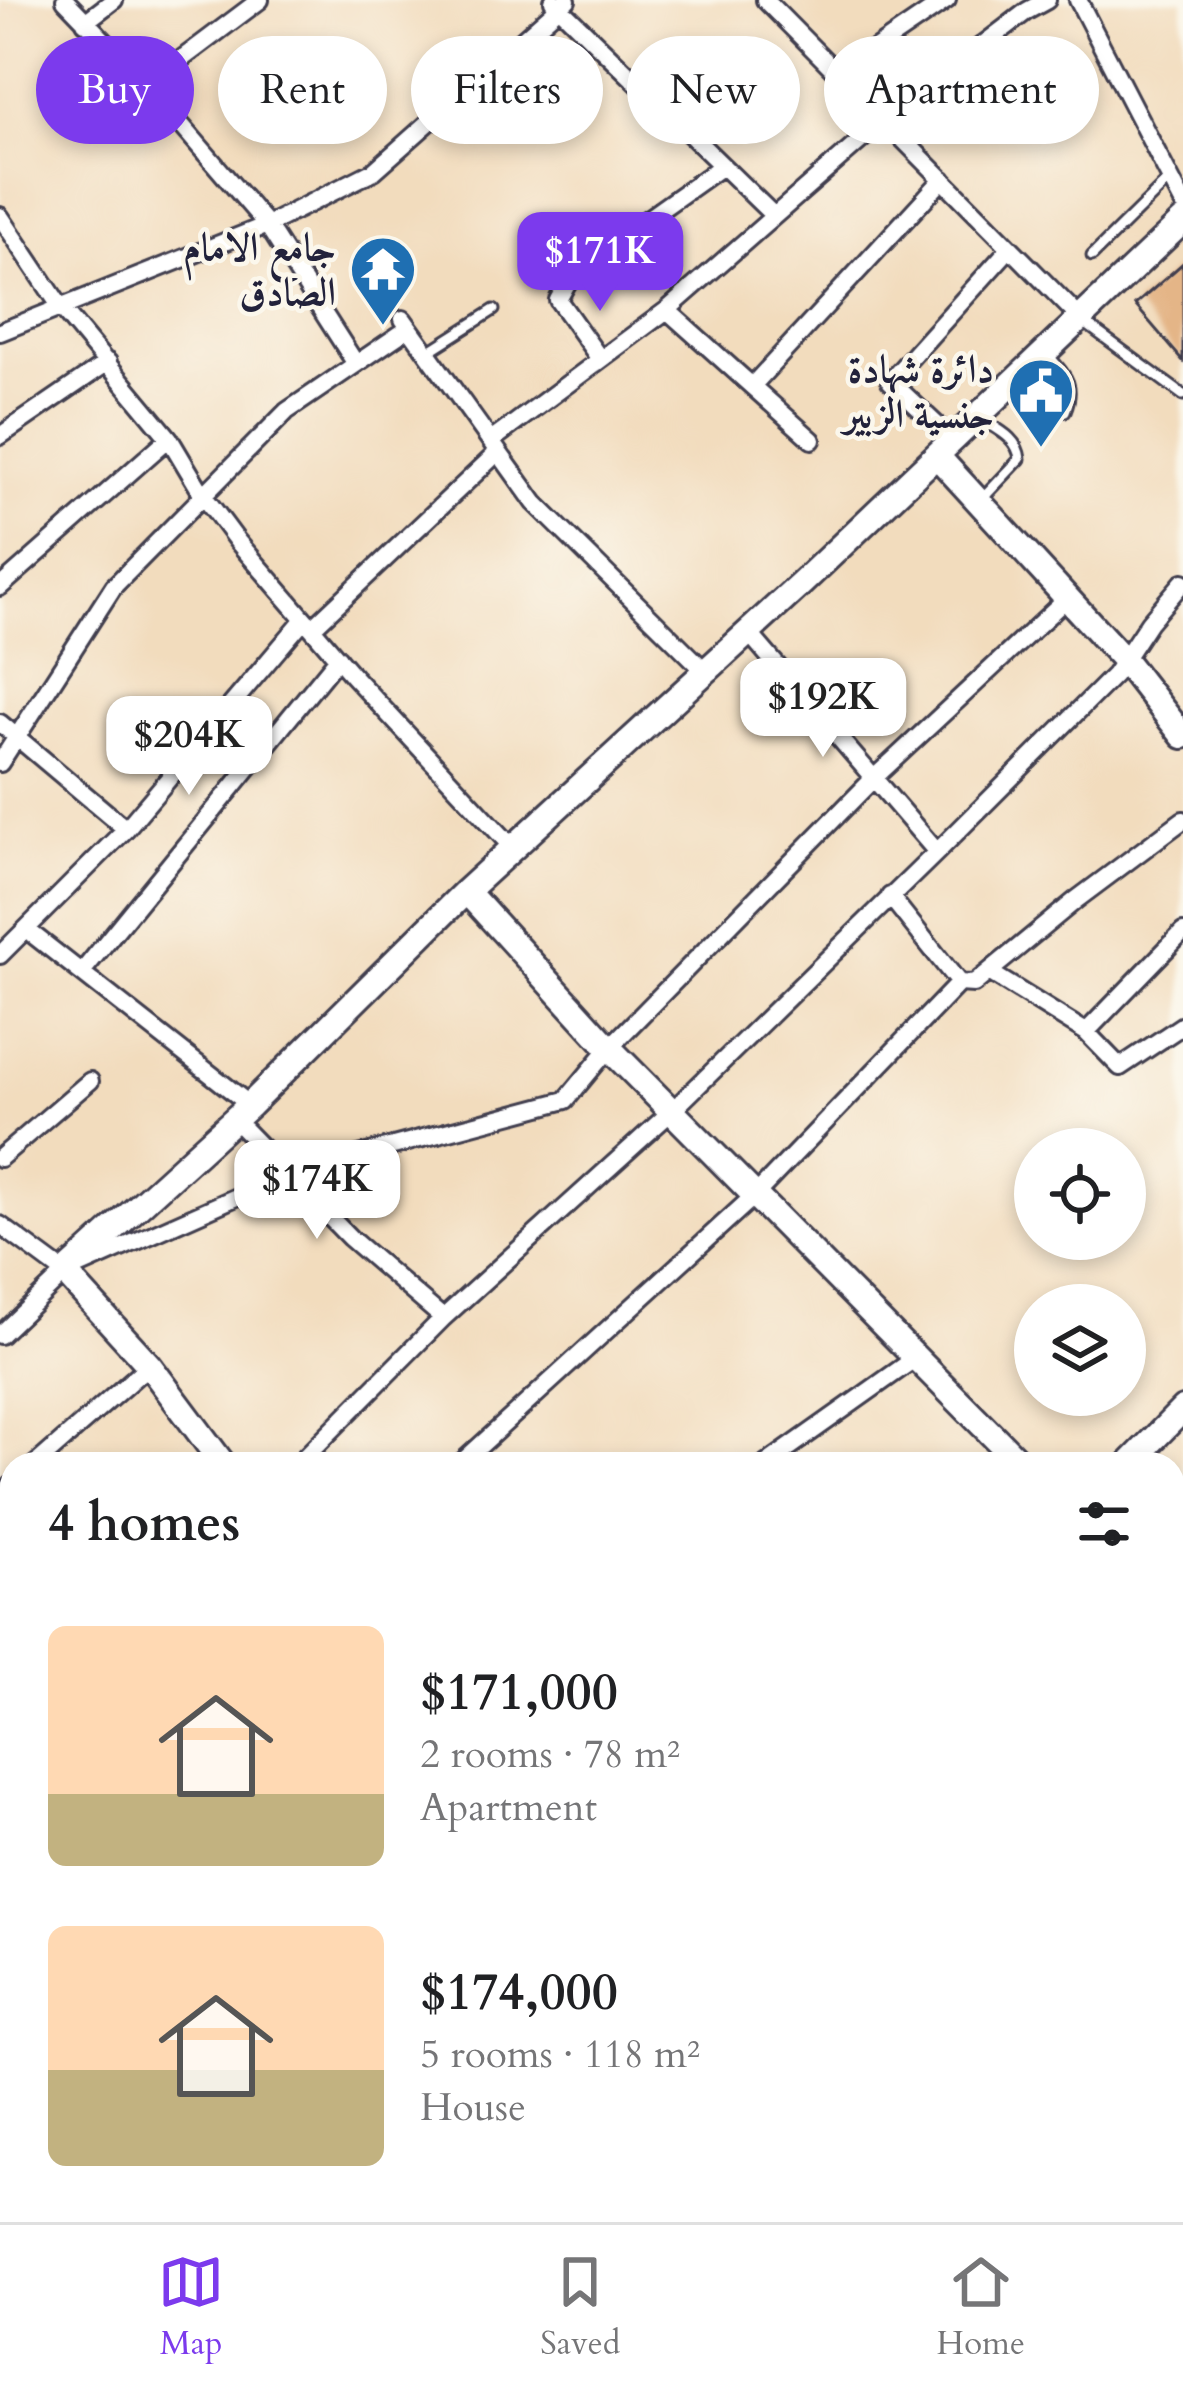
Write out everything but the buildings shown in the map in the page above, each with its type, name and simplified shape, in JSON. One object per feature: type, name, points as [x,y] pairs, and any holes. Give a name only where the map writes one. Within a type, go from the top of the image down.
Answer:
[{"type":"street","points":[[64,0],[99,36]]},
{"type":"street","points":[[85,22],[114,0]]},
{"type":"street","points":[[194,50],[260,0]]},
{"type":"street","points":[[765,0],[824,60]]},
{"type":"street","points":[[894,36],[947,0]]},
{"type":"street","points":[[994,36],[1047,0]]},
{"type":"street","points":[[1078,0],[1183,203]]},
{"type":"street","points":[[0,332],[267,225],[374,171],[560,2],[772,214]]},
{"type":"street","points":[[194,140],[267,225],[356,364]]},
{"type":"street","points":[[0,955],[126,829],[308,623],[495,447],[667,310],[855,144]]},
{"type":"street","points":[[908,144],[1081,319]]},
{"type":"street","points":[[600,359],[558,300],[566,283],[574,271],[722,166]]},
{"type":"street","points":[[752,386],[943,179]]},
{"type":"street","points":[[0,216],[62,309],[169,438],[203,495],[338,658],[514,848]]},
{"type":"street","points":[[0,1335],[242,1112],[466,891],[748,633],[1183,221]]},
{"type":"street","points":[[1010,248],[890,381],[945,448],[979,502],[1124,660],[1183,736]]},
{"type":"street","points":[[667,310],[812,440]]},
{"type":"street","points":[[0,764],[114,586],[287,411],[406,324],[536,503],[706,672]]},
{"type":"street","points":[[0,436],[108,362]]},
{"type":"street","points":[[0,587],[169,438]]},
{"type":"street","points":[[310,1452],[443,1318],[673,1110],[938,852],[1114,674],[1183,582]]},
{"type":"street","points":[[65,1273],[288,1174],[566,1100],[609,1048],[874,778],[1067,598]]},
{"type":"street","points":[[748,633],[938,852]]},
{"type":"street","points":[[82,972],[338,658]]},
{"type":"street","points":[[0,723],[126,829]]},
{"type":"street","points":[[890,896],[959,983],[974,984],[1183,820]]},
{"type":"street","points":[[466,891],[609,1048],[1009,1452]]},
{"type":"street","points":[[28,930],[242,1112],[288,1174],[350,1238],[443,1318]]},
{"type":"street","points":[[1086,1033],[1183,932]]},
{"type":"street","points":[[989,972],[1086,1033],[1120,1067],[1183,1025]]},
{"type":"street","points":[[473,1452],[755,1196],[959,983]]},
{"type":"street","points":[[0,1158],[90,1082]]},
{"type":"street","points":[[0,1225],[65,1273],[149,1365],[214,1452]]},
{"type":"street","points":[[783,1452],[917,1357]]},
{"type":"street","points":[[50,1452],[149,1365]]},
{"type":"street","points":[[1141,1452],[1183,1409]]},
{"type":"lane","points":[[1092,256],[1170,179]]},
{"type":"lane","points":[[427,352],[494,310]]},
{"type":"lane","points":[[1081,319],[1183,395]]},
{"type":"lane","points":[[1046,352],[1070,383],[1072,394],[1065,411]]},
{"type":"lane","points":[[978,417],[1015,442],[1020,459],[979,502]]},
{"type":"place","name":"جامع الامام الصادق","points":[[383,328]]},
{"type":"place","name":"دائرة شهادة جنسية الزبير","points":[[1041,450]]}]
